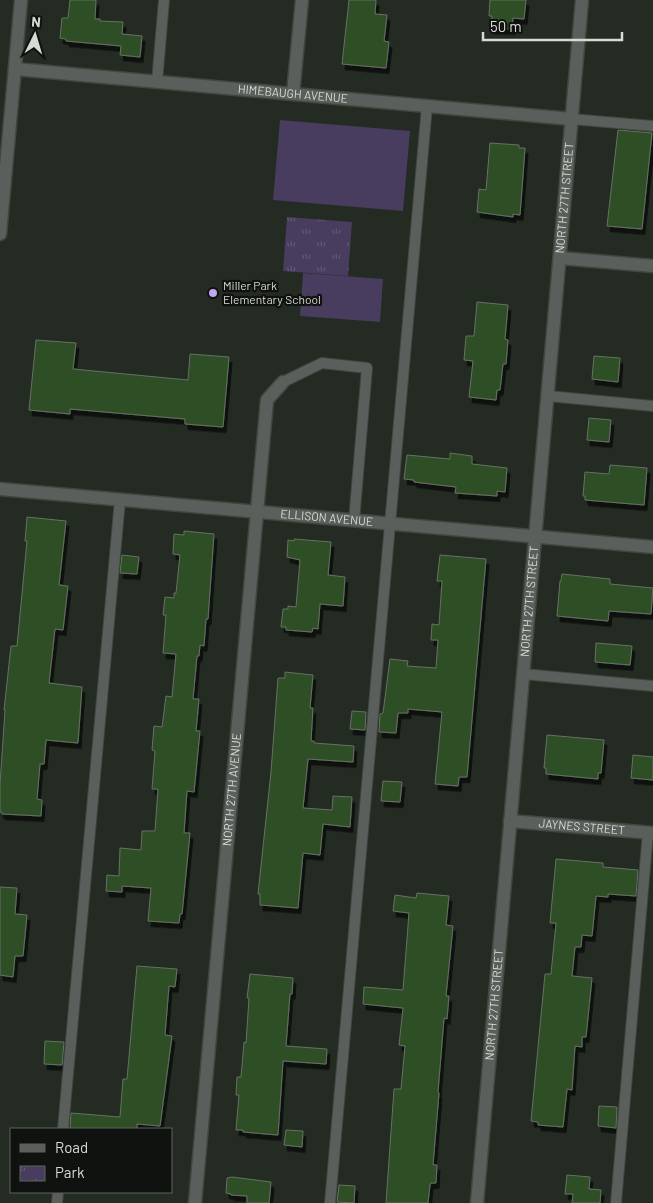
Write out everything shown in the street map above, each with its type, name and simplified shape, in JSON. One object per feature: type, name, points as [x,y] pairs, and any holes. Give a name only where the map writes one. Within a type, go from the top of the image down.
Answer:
[{"type":"street","points":[[0,234],[21,0]]},
{"type":"street","points":[[293,94],[302,0]]},
{"type":"street","name":"NORTH 27TH STREET","points":[[477,1203],[582,0]]},
{"type":"street","name":"HIMEBAUGH AVENUE","points":[[14,70],[571,119]]},
{"type":"street","points":[[560,258],[653,266]]},
{"type":"street","name":"NORTH 27TH AVENUE","points":[[194,1203],[267,400],[283,382]]},
{"type":"street","name":"ELLISON AVENUE","points":[[0,489],[653,547]]},
{"type":"street","name":"JAYNES STREET","points":[[510,821],[651,833]]},
{"type":"lane","points":[[157,82],[164,0]]},
{"type":"lane","points":[[330,1203],[427,106]]},
{"type":"lane","points":[[571,119],[653,126]]},
{"type":"lane","points":[[283,382],[322,363],[367,368],[354,521]]},
{"type":"lane","points":[[548,396],[653,406]]},
{"type":"lane","points":[[63,1128],[120,500]]},
{"type":"lane","points":[[523,674],[653,686]]},
{"type":"lane","points":[[616,1203],[651,833]]},
{"type":"green space","points":[[280,120],[410,131],[403,211],[273,200]]},
{"type":"green space","points":[[287,217],[352,222],[348,276],[283,271]]},
{"type":"green space","points":[[303,273],[383,279],[380,322],[300,316]]},
{"type":"building","points":[[70,0],[96,0],[95,19],[123,22],[122,34],[142,36],[140,57],[120,55],[121,46],[66,41],[66,39],[60,38],[62,18],[68,18]]},
{"type":"building","points":[[349,0],[376,0],[375,14],[387,15],[384,41],[389,42],[386,68],[342,64]]},
{"type":"building","points":[[490,0],[526,0],[524,19],[513,18],[512,29],[491,28],[492,16],[489,16]]},
{"type":"building","points":[[618,130],[652,133],[642,229],[607,226]]},
{"type":"building","points":[[490,143],[519,145],[519,148],[525,148],[520,215],[513,214],[513,217],[477,212],[479,189],[486,190]]},
{"type":"building","points":[[477,302],[508,305],[505,339],[508,340],[506,364],[503,364],[500,390],[497,390],[496,400],[469,397],[473,361],[464,360],[466,336],[474,336]]},
{"type":"building","points":[[36,340],[76,343],[73,369],[188,380],[190,354],[229,357],[223,427],[185,424],[185,419],[70,409],[70,414],[29,410]]},
{"type":"building","points":[[594,356],[620,358],[618,382],[592,379]]},
{"type":"building","points":[[589,418],[611,420],[609,442],[587,440]]},
{"type":"building","points":[[450,453],[472,456],[472,464],[507,468],[505,492],[497,491],[497,496],[455,493],[456,487],[404,479],[407,455],[450,459]]},
{"type":"building","points":[[610,465],[647,468],[644,505],[585,500],[585,496],[583,496],[585,472],[609,474]]},
{"type":"building","points":[[27,517],[66,521],[59,585],[68,586],[63,630],[55,629],[49,683],[82,687],[78,743],[46,740],[44,764],[40,764],[37,799],[42,800],[41,816],[2,814],[0,812],[4,710],[11,646],[17,646],[27,541],[25,541]]},
{"type":"building","points":[[184,531],[214,534],[208,619],[206,619],[204,646],[200,645],[199,656],[197,656],[193,699],[199,699],[196,731],[200,731],[194,792],[187,791],[184,833],[190,833],[182,914],[180,914],[179,923],[148,921],[151,888],[122,886],[122,892],[106,891],[107,875],[119,876],[120,848],[141,850],[142,831],[155,831],[158,789],[152,789],[155,751],[152,750],[154,726],[162,727],[166,696],[172,697],[176,654],[163,653],[166,615],[163,615],[165,597],[174,598],[174,593],[176,593],[180,555],[173,554],[174,534],[184,535]]},
{"type":"building","points":[[294,539],[331,542],[328,575],[345,577],[343,606],[320,604],[318,629],[313,628],[312,632],[286,630],[286,627],[281,627],[283,609],[288,609],[288,606],[296,607],[300,560],[287,557],[288,540],[294,541]]},
{"type":"building","points":[[122,555],[139,557],[137,574],[120,573]]},
{"type":"building","points":[[440,555],[486,559],[467,777],[459,777],[458,786],[435,784],[442,712],[408,709],[408,713],[398,713],[396,733],[379,732],[380,714],[383,713],[390,659],[408,661],[407,666],[436,668],[438,640],[431,640],[432,624],[439,625],[442,581],[437,581]]},
{"type":"building","points":[[562,574],[610,579],[610,584],[653,588],[651,614],[609,611],[608,621],[557,616]]},
{"type":"building","points":[[596,643],[632,646],[630,665],[595,662]]},
{"type":"building","points":[[285,672],[313,675],[310,708],[313,708],[311,741],[314,741],[314,743],[354,746],[353,762],[308,759],[303,808],[332,810],[333,796],[352,797],[350,827],[323,824],[320,855],[303,853],[298,908],[260,905],[260,894],[258,894],[271,772],[278,678],[285,678]]},
{"type":"building","points":[[352,711],[366,712],[365,730],[350,729]]},
{"type":"building","points":[[547,735],[604,740],[601,773],[598,773],[598,779],[546,774],[546,768],[544,768]]},
{"type":"building","points":[[633,755],[653,757],[653,780],[631,778]]},
{"type":"building","points":[[383,781],[402,782],[400,802],[381,801]]},
{"type":"building","points":[[556,859],[603,863],[603,867],[638,870],[636,896],[608,894],[608,897],[596,896],[592,936],[582,935],[581,947],[575,947],[572,976],[592,978],[586,1037],[582,1037],[582,1047],[575,1046],[572,1090],[567,1089],[563,1127],[538,1125],[538,1122],[531,1121],[545,974],[551,974],[556,923],[550,923]]},
{"type":"building","points":[[0,887],[17,888],[15,914],[27,915],[23,956],[15,956],[13,977],[0,975]]},
{"type":"building","points":[[417,893],[449,896],[446,925],[453,926],[446,996],[449,996],[447,1019],[444,1018],[433,1165],[437,1165],[436,1183],[431,1183],[430,1185],[428,1203],[386,1203],[394,1089],[401,1089],[405,1046],[399,1045],[403,1008],[363,1004],[364,987],[403,990],[409,913],[393,911],[395,895],[416,898]]},
{"type":"building","points":[[137,966],[177,969],[175,987],[169,986],[165,1035],[172,1036],[160,1126],[137,1124],[137,1128],[70,1128],[71,1113],[120,1117],[123,1079],[127,1079]]},
{"type":"building","points":[[250,974],[293,978],[286,1046],[327,1049],[326,1064],[283,1061],[278,1135],[236,1130],[239,1095],[236,1095],[237,1077],[241,1077],[244,1042],[246,1043],[249,998],[247,998]]},
{"type":"building","points":[[45,1041],[64,1042],[62,1065],[44,1064]]},
{"type":"building","points":[[599,1106],[617,1107],[616,1128],[598,1126]]},
{"type":"building","points":[[286,1130],[303,1131],[302,1147],[284,1145]]},
{"type":"building","points":[[567,1175],[590,1177],[589,1189],[601,1190],[600,1203],[572,1203],[573,1194],[565,1194]]},
{"type":"building","points":[[227,1178],[271,1182],[269,1203],[247,1203],[247,1196],[226,1193]]},
{"type":"building","points":[[339,1185],[355,1186],[354,1203],[337,1202]]},
{"type":"place","name":"Miller Park Elementary School","points":[[213,293]]}]
